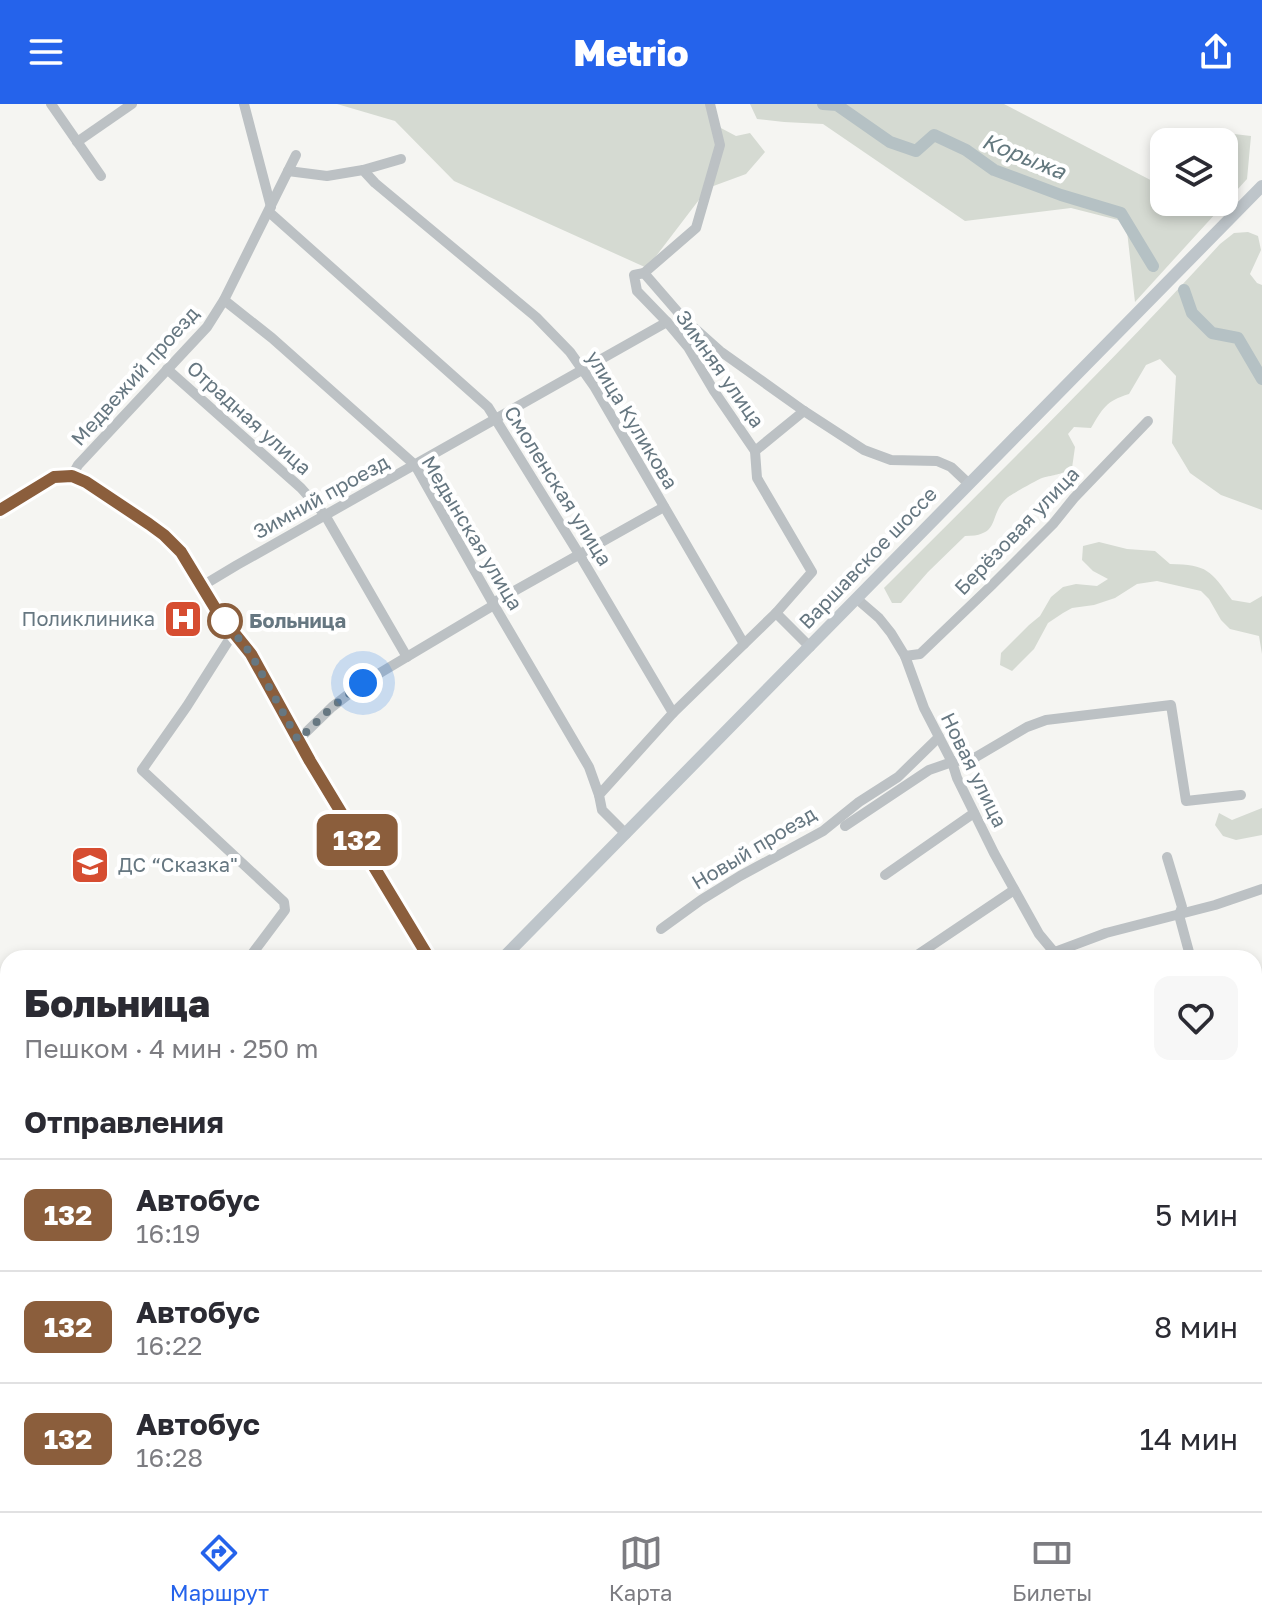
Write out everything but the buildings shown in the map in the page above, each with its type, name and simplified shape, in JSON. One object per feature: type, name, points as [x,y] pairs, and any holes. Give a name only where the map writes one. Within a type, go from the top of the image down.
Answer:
[{"type":"main road","name":"Варшавское шоссе","points":[[511,950],[1259,194]]},
{"type":"street","points":[[51,104],[101,176]]},
{"type":"street","points":[[77,142],[132,104]]},
{"type":"street","points":[[244,104],[270,210]]},
{"type":"street","points":[[710,104],[720,145],[696,228],[639,274],[720,351],[864,450],[891,460],[937,461],[951,467],[969,484]]},
{"type":"street","name":"Медвежий проезд","points":[[72,476],[78,465],[207,327],[224,300],[296,155]]},
{"type":"street","points":[[288,171],[327,176],[401,159]]},
{"type":"street","name":"улица Куликова","points":[[363,170],[536,317],[570,352],[594,386],[744,644]]},
{"type":"street","name":"Смоленская улица","points":[[270,210],[488,407],[673,713]]},
{"type":"street","name":"Зимняя улица","points":[[639,274],[637,291],[688,347],[755,451],[757,478],[812,572],[776,613]]},
{"type":"street","name":"Медынская улица","points":[[224,300],[272,338],[415,465],[589,767],[602,810],[626,834]]},
{"type":"street","name":"Зимний проезд","points":[[202,586],[667,322]]},
{"type":"street","points":[[688,347],[705,338]]},
{"type":"street","name":"Отрадная улица","points":[[167,369],[301,488],[325,515],[407,657]]},
{"type":"street","points":[[755,451],[804,411]]},
{"type":"street","name":"Берёзовая улица","points":[[905,656],[920,654],[992,585],[1148,421]]},
{"type":"street","points":[[0,510],[54,477],[72,476],[86,482],[164,535],[181,552],[218,613],[251,654],[298,740],[424,950]]},
{"type":"street","points":[[298,740],[363,683],[498,600],[664,507]]},
{"type":"street","name":"Новая улица","points":[[857,599],[879,618],[905,656],[924,708],[974,813],[1039,934],[1053,950]]},
{"type":"street","points":[[599,795],[673,713],[776,613],[810,647]]},
{"type":"street","points":[[234,632],[142,770],[284,902],[285,910],[255,950]]},
{"type":"street","points":[[845,826],[929,770],[972,759],[1040,721],[1171,705],[1186,801],[1241,795]]},
{"type":"street","name":"Новый проезд","points":[[661,929],[740,876],[823,831],[859,802],[898,777],[939,737]]},
{"type":"street","points":[[885,875],[974,813]]},
{"type":"street","points":[[1167,857],[1182,907],[1179,915],[1188,950]]},
{"type":"street","points":[[1071,950],[1106,933],[1215,905],[1262,889]]},
{"type":"street","points":[[925,950],[1014,890]]},
{"type":"shaded area","points":[[337,104],[706,104],[719,127],[736,136],[750,133],[765,152],[746,174],[708,188],[647,268],[454,181],[395,121]]},
{"type":"shaded area","points":[[750,104],[1004,104],[1150,180],[1150,216],[1213,216],[1135,302],[1126,222],[1071,208],[965,221],[823,124],[757,119]]},
{"type":"shaded area","points":[[1238,134],[1251,136],[1247,179],[1238,189]]},
{"type":"shaded area","points":[[1248,232],[1258,236],[1261,250],[1250,274],[1262,285],[1262,510],[1221,495],[1190,473],[1172,443],[1176,376],[1160,359],[1146,365],[1129,394],[1106,406],[1091,428],[1074,427],[1068,434],[1075,447],[1072,468],[1042,478],[1008,497],[990,528],[977,535],[965,536],[901,603],[892,603],[884,588],[1096,375],[1220,244],[1234,233]]},
{"type":"shaded area","points":[[1099,542],[1127,549],[1155,551],[1170,564],[1201,568],[1213,576],[1232,600],[1250,603],[1262,596],[1262,654],[1259,636],[1230,629],[1201,591],[1157,581],[1137,584],[1115,598],[1094,605],[1072,608],[1048,623],[1034,649],[1012,671],[1000,665],[1001,653],[1040,616],[1051,597],[1063,587],[1076,584],[1097,586],[1108,579],[1082,560],[1083,546]]},
{"type":"shaded area","points":[[1262,808],[1262,835],[1236,840],[1223,836],[1215,825],[1219,813],[1232,820]]},
{"type":"waterway","name":"Корыжа","points":[[823,104],[837,105],[890,142],[916,151],[934,135],[966,150],[994,170],[1121,213],[1153,266]]},
{"type":"waterway","name":"Корыжа","points":[[1184,290],[1192,313],[1212,333],[1238,338],[1262,379]]},
{"type":"bus line","name":"132","points":[[0,510],[54,477],[72,476],[149,524],[181,552],[218,613],[251,654],[310,761],[424,950]]},
{"type":"place","name":"Поликлиника","points":[[183,619]]},
{"type":"place","name":"Больница","points":[[225,621]]},
{"type":"place","name":"ДС “Сказка\"","points":[[90,865]]},
{"type":"route","points":[[225,621],[218,613],[251,654],[298,740],[363,683]]}]
